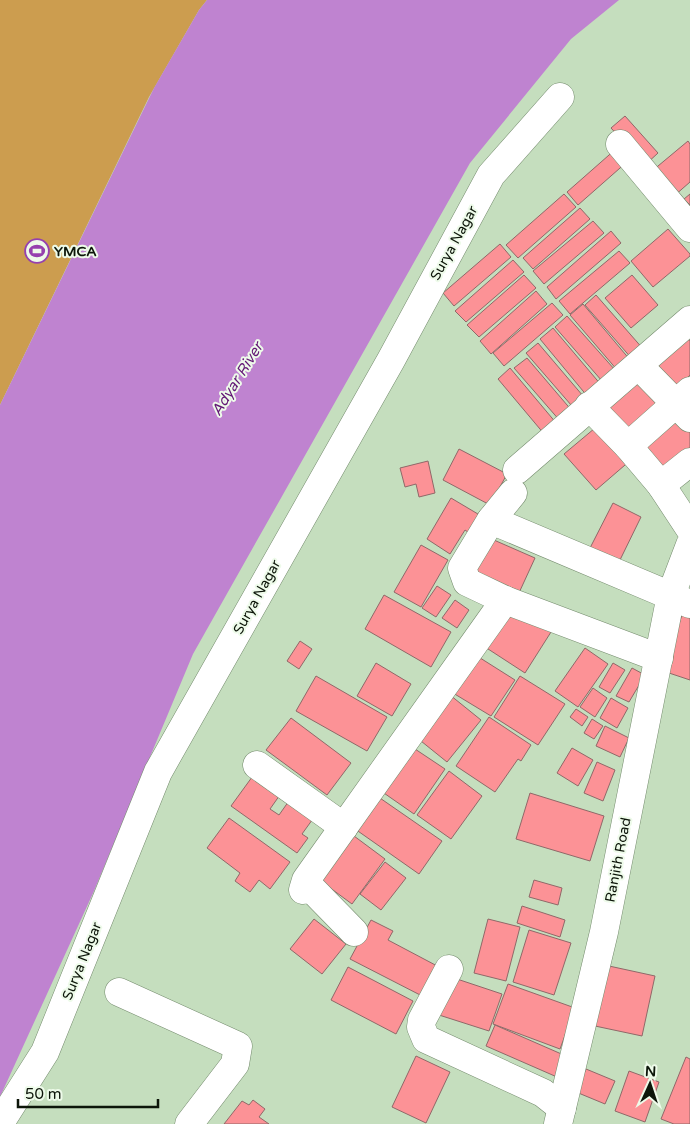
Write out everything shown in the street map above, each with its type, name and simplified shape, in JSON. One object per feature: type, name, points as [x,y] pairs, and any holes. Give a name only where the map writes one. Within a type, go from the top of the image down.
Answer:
[{"type":"street","name":"Surya Nagar","points":[[0,1123],[45,1052],[158,772],[391,360],[491,174],[560,96]]},
{"type":"street","points":[[620,144],[690,228]]},
{"type":"street","points":[[659,658],[505,600],[467,582],[462,568],[515,482],[590,406],[688,327]]},
{"type":"street","points":[[628,446],[685,404],[639,366]]},
{"type":"street","points":[[590,406],[628,446],[661,485],[690,529]]},
{"type":"street","points":[[661,485],[690,463]]},
{"type":"street","points":[[491,520],[680,599]]},
{"type":"street","name":"Ranjith Road","points":[[560,1116],[604,932],[659,658],[680,599],[690,545]]},
{"type":"street","points":[[354,932],[309,886],[303,890],[306,880],[505,600]]},
{"type":"street","points":[[257,764],[344,827]]},
{"type":"street","points":[[449,969],[422,1020],[421,1028],[426,1039],[543,1093],[560,1116]]},
{"type":"street","points":[[119,992],[238,1046],[235,1064],[189,1124]]},
{"type":"shaded area","name":"YMCA","points":[[0,0],[207,0],[199,10],[149,97],[0,405]]},
{"type":"water","name":"Adyar River","points":[[207,0],[619,0],[571,39],[470,163],[193,654],[94,891],[0,1097],[0,405],[154,88],[199,10]]},
{"type":"building","points":[[625,116],[658,153],[645,165],[611,128]]},
{"type":"building","points":[[688,141],[690,144],[690,182],[674,196],[652,171]]},
{"type":"building","points":[[617,148],[628,161],[578,205],[567,192]]},
{"type":"building","points":[[564,194],[576,207],[518,258],[506,245]]},
{"type":"building","points":[[690,194],[690,205],[684,199]]},
{"type":"building","points":[[580,208],[590,219],[533,269],[523,258]]},
{"type":"building","points":[[593,221],[604,233],[544,284],[533,271]]},
{"type":"building","points":[[668,229],[690,256],[653,287],[631,261]]},
{"type":"building","points":[[611,231],[621,243],[556,299],[547,287]]},
{"type":"building","points":[[500,244],[511,257],[454,306],[443,293]]},
{"type":"building","points":[[619,251],[630,263],[570,314],[559,301]]},
{"type":"building","points":[[513,260],[524,272],[466,322],[455,311]]},
{"type":"building","points":[[524,275],[536,288],[479,337],[467,325]]},
{"type":"building","points":[[632,275],[658,305],[631,328],[605,298]]},
{"type":"building","points":[[536,291],[547,304],[491,354],[480,341]]},
{"type":"building","points":[[596,295],[644,350],[633,360],[585,305]]},
{"type":"building","points":[[552,303],[563,315],[504,366],[493,353]]},
{"type":"building","points":[[583,304],[631,361],[618,371],[570,315]]},
{"type":"building","points":[[567,316],[615,370],[602,381],[555,327]]},
{"type":"building","points":[[553,328],[602,386],[588,397],[540,339]]},
{"type":"building","points":[[686,335],[690,341],[690,375],[677,389],[653,365]]},
{"type":"building","points":[[538,343],[589,403],[578,413],[526,353]]},
{"type":"building","points":[[527,358],[573,412],[561,422],[514,368]]},
{"type":"building","points":[[510,368],[557,424],[545,435],[498,379]]},
{"type":"building","points":[[639,381],[665,409],[631,439],[605,410]]},
{"type":"building","points":[[673,411],[690,429],[690,450],[666,473],[638,443]]},
{"type":"building","points":[[601,423],[632,459],[596,490],[564,454]]},
{"type":"building","points":[[459,449],[507,474],[490,505],[443,480]]},
{"type":"building","points":[[428,461],[435,493],[419,497],[416,484],[405,487],[400,468]]},
{"type":"building","points":[[451,498],[483,517],[472,535],[465,530],[450,554],[427,539]]},
{"type":"building","points":[[613,503],[641,517],[619,562],[590,548]]},
{"type":"building","points":[[487,537],[535,558],[518,595],[470,574]]},
{"type":"building","points":[[421,545],[448,560],[421,607],[394,592]]},
{"type":"building","points":[[437,586],[451,595],[436,617],[422,608]]},
{"type":"building","points":[[384,595],[451,632],[431,667],[365,629]]},
{"type":"building","points":[[455,600],[469,610],[457,628],[442,618]]},
{"type":"building","points":[[511,607],[551,632],[525,673],[485,647]]},
{"type":"building","points":[[683,612],[690,615],[690,680],[663,671]]},
{"type":"building","points":[[300,641],[312,649],[299,669],[287,661]]},
{"type":"building","points":[[585,648],[608,664],[578,707],[555,691]]},
{"type":"building","points":[[477,656],[515,680],[491,716],[453,693]]},
{"type":"building","points":[[376,663],[411,684],[392,716],[357,696]]},
{"type":"building","points":[[613,663],[625,670],[610,693],[599,687]]},
{"type":"building","points":[[632,668],[645,675],[629,702],[616,696]]},
{"type":"building","points":[[316,676],[387,717],[367,751],[296,711]]},
{"type":"building","points":[[520,676],[565,704],[538,745],[494,717]]},
{"type":"building","points":[[593,688],[607,698],[595,717],[580,707]]},
{"type":"building","points":[[450,695],[481,720],[447,762],[416,737]]},
{"type":"building","points":[[611,698],[628,708],[617,728],[600,718]]},
{"type":"building","points":[[576,709],[588,717],[582,726],[570,717]]},
{"type":"building","points":[[489,717],[531,745],[521,761],[518,759],[495,792],[456,766]]},
{"type":"building","points":[[291,718],[351,763],[327,795],[266,750]]},
{"type":"building","points":[[592,719],[603,726],[594,739],[584,733]]},
{"type":"building","points":[[605,726],[629,738],[620,757],[596,746]]},
{"type":"building","points":[[412,747],[445,769],[414,814],[381,791]]},
{"type":"building","points":[[572,748],[593,760],[578,786],[557,773]]},
{"type":"building","points":[[597,762],[615,770],[603,801],[584,793]]},
{"type":"building","points":[[449,771],[482,796],[451,839],[417,815]]},
{"type":"building","points":[[255,773],[282,792],[270,809],[279,815],[291,798],[315,816],[302,834],[308,838],[297,853],[231,806]]},
{"type":"building","points":[[530,793],[604,816],[590,861],[516,839]]},
{"type":"building","points":[[377,796],[442,841],[419,874],[355,829]]},
{"type":"building","points":[[229,818],[290,862],[270,889],[259,880],[250,892],[235,881],[240,873],[207,848]]},
{"type":"building","points":[[354,836],[385,859],[352,904],[314,876],[343,838],[349,843]]},
{"type":"building","points":[[385,862],[406,878],[381,910],[360,894]]},
{"type":"building","points":[[534,880],[562,888],[558,905],[529,897]]},
{"type":"building","points":[[522,906],[565,920],[560,937],[517,923]]},
{"type":"building","points":[[314,919],[346,944],[322,974],[290,949]]},
{"type":"building","points":[[488,919],[520,927],[506,981],[474,973]]},
{"type":"building","points":[[371,920],[393,931],[388,940],[441,968],[426,998],[350,959]]},
{"type":"building","points":[[529,930],[571,943],[554,995],[513,982]]},
{"type":"building","points":[[609,966],[655,976],[642,1036],[595,1026]]},
{"type":"building","points":[[348,967],[413,1001],[396,1034],[331,1000]]},
{"type":"building","points":[[451,977],[502,994],[489,1031],[439,1015]]},
{"type":"building","points":[[508,984],[575,1008],[560,1049],[493,1024]]},
{"type":"building","points":[[495,1025],[566,1056],[557,1077],[486,1046]]},
{"type":"building","points":[[416,1056],[450,1072],[426,1123],[392,1107]]},
{"type":"building","points":[[686,1057],[690,1059],[690,1124],[674,1124],[661,1119]]},
{"type":"building","points":[[586,1069],[615,1081],[605,1104],[576,1092]]},
{"type":"building","points":[[629,1071],[659,1082],[645,1122],[615,1111]]},
{"type":"building","points":[[253,1100],[265,1109],[259,1117],[269,1124],[224,1124],[242,1101],[249,1105]]},
{"type":"place","name":"YMCA","points":[[37,251]]}]
